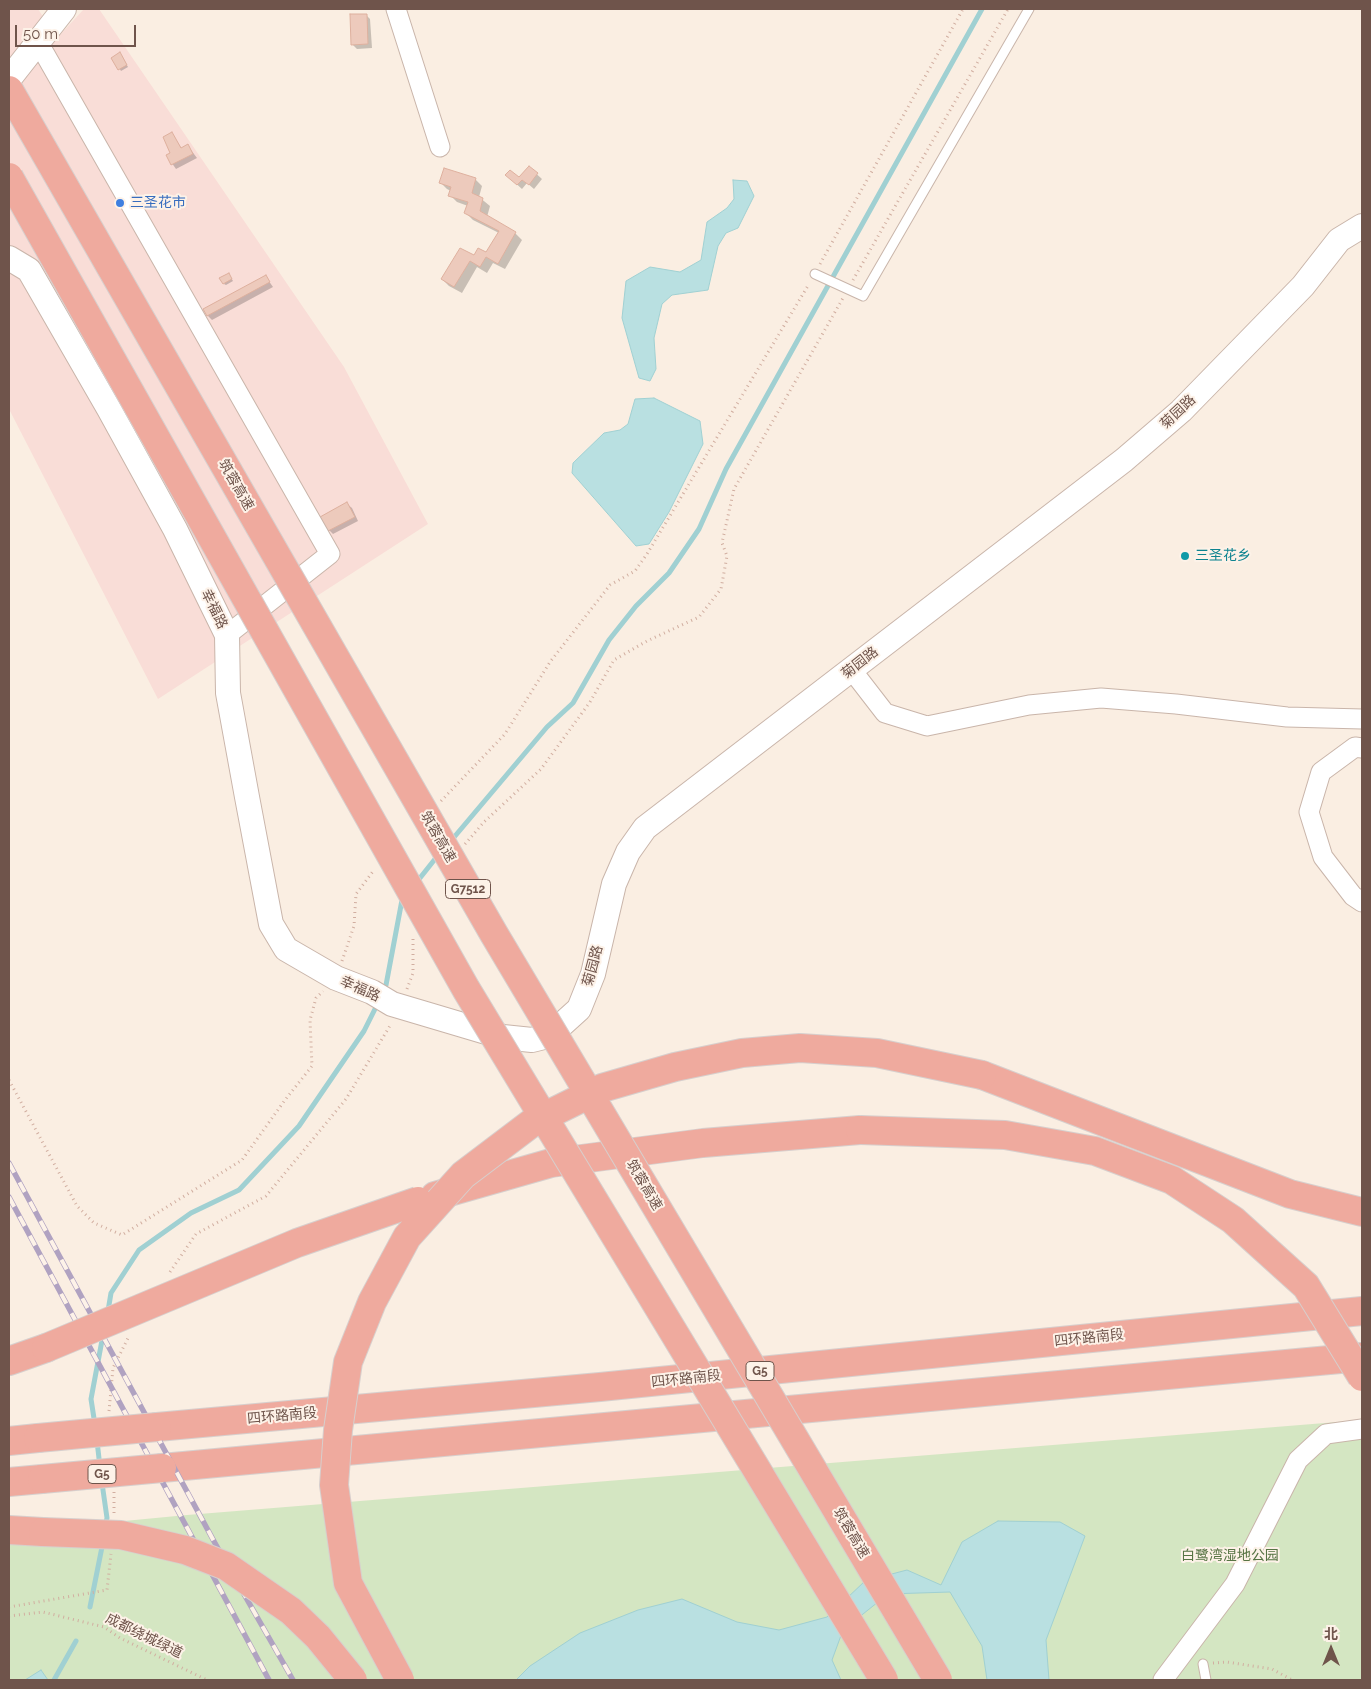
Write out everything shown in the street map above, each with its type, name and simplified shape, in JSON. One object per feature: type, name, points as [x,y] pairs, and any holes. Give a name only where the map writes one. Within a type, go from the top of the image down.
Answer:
[{"type":"highway","name":"筑蓉高速","points":[[10,76],[494,934],[938,1680]]},
{"type":"highway","points":[[9,176],[466,989],[884,1680]]},
{"type":"highway","points":[[400,1680],[348,1583],[334,1485],[338,1430],[348,1362],[372,1302],[408,1237],[463,1175],[533,1122],[602,1088],[675,1067],[742,1053],[800,1048],[878,1053],[982,1075],[1290,1194],[1362,1212]]},
{"type":"highway","points":[[9,1361],[46,1348],[298,1243],[418,1201],[551,1164],[703,1144],[860,1130],[1005,1135],[1095,1151],[1172,1180],[1233,1220],[1306,1286],[1362,1377]]},
{"type":"highway","name":"四环路南段","points":[[9,1441],[600,1387],[1362,1311]]},
{"type":"highway","name":"G5","points":[[9,1482],[1362,1357]]},
{"type":"highway","points":[[9,1530],[121,1535],[185,1550],[226,1566],[291,1611],[318,1637],[352,1680]]},
{"type":"street","points":[[10,76],[64,9]]},
{"type":"street","points":[[396,9],[440,148]]},
{"type":"street","points":[[38,42],[330,554],[227,635]]},
{"type":"street","name":"菊园路","points":[[389,1001],[503,1037],[532,1040],[544,1037],[558,1028],[579,1009],[593,974],[614,884],[628,852],[645,828],[1124,460],[1181,411],[1303,286],[1339,240],[1362,226]]},
{"type":"street","name":"幸福路","points":[[9,258],[30,270],[175,529],[227,635],[228,693],[271,924],[286,949],[336,978],[389,1001]]},
{"type":"street","points":[[851,669],[885,713],[927,726],[1028,705],[1101,698],[1176,704],[1287,717],[1362,720]]},
{"type":"street","points":[[1362,748],[1356,747],[1321,772],[1309,812],[1323,857],[1353,896],[1362,902]]},
{"type":"street","points":[[1164,1680],[1235,1584],[1298,1460],[1326,1434],[1362,1429]]},
{"type":"lane","points":[[819,275],[862,296],[1029,9]]},
{"type":"lane","points":[[1204,1664],[1206,1680]]},
{"type":"path","points":[[440,803],[505,734],[550,662],[610,585],[635,571],[648,554],[819,275],[963,9]]},
{"type":"path","points":[[459,850],[484,822],[541,769],[590,702],[614,660],[648,641],[699,617],[721,590],[727,556],[722,542],[734,489],[1008,9]]},
{"type":"path","points":[[9,1080],[77,1206],[94,1223],[122,1235],[242,1160],[312,1066],[310,1020],[316,998],[336,978],[354,926],[356,894],[379,865]]},
{"type":"path","points":[[389,1001],[413,973],[413,936]]},
{"type":"path","points":[[9,1607],[104,1590]]},
{"type":"path","name":"成都绕城绿道","points":[[9,1616],[44,1612],[104,1627],[120,1638],[207,1680]]},
{"type":"path","points":[[1204,1664],[1228,1662],[1272,1669],[1292,1680]]},
{"type":"shaded area","name":"三圣花市","points":[[9,9],[38,9],[57,38],[84,9],[99,9],[344,367],[428,524],[158,699],[9,409]]},
{"type":"green space","name":"白鹭湾湿地公园","points":[[1362,1420],[1362,1680],[9,1680],[9,1532],[187,1515]]},
{"type":"water","points":[[733,180],[747,181],[754,196],[738,228],[726,233],[718,246],[708,290],[672,295],[662,304],[654,338],[656,369],[650,381],[639,378],[622,318],[626,281],[650,267],[680,272],[701,260],[707,222],[727,208],[734,199]]},
{"type":"water","points":[[654,398],[700,421],[703,444],[669,512],[649,544],[636,546],[572,473],[573,463],[604,433],[620,430],[628,424],[635,399]]},
{"type":"water","points":[[998,1521],[1060,1522],[1085,1536],[1046,1640],[1049,1680],[987,1680],[982,1646],[950,1592],[888,1594],[843,1630],[832,1660],[841,1680],[516,1680],[530,1666],[580,1633],[638,1610],[682,1599],[737,1622],[779,1630],[827,1617],[865,1581],[907,1570],[941,1585],[962,1542]]},
{"type":"water","points":[[41,1670],[48,1680],[25,1680]]},
{"type":"building","points":[[350,14],[367,14],[368,44],[351,45]]},
{"type":"building","points":[[120,52],[127,65],[118,70],[111,58]]},
{"type":"building","points":[[172,132],[181,148],[188,144],[193,154],[171,165],[166,155],[170,153],[163,137]]},
{"type":"building","points":[[529,166],[538,173],[529,185],[522,180],[517,185],[505,175],[510,170],[519,177]]},
{"type":"building","points":[[444,168],[476,178],[472,193],[483,198],[480,211],[516,232],[498,264],[486,257],[480,267],[470,261],[454,287],[441,279],[460,248],[474,255],[478,248],[486,252],[499,231],[464,213],[468,202],[448,196],[451,187],[439,183]]},
{"type":"building","points":[[229,273],[232,279],[223,284],[219,278]]},
{"type":"building","points":[[266,275],[270,282],[207,316],[203,309]]},
{"type":"building","points":[[347,502],[355,517],[328,531],[320,517]]},
{"type":"waterway","points":[[450,842],[547,727],[573,703],[609,640],[636,606],[669,573],[699,529],[726,469],[982,9]]},
{"type":"waterway","points":[[416,883],[439,854]]},
{"type":"waterway","points":[[383,990],[386,985],[404,897]]},
{"type":"waterway","points":[[108,1311],[111,1293],[139,1250],[191,1213],[239,1190],[299,1126],[364,1031],[378,1003]]},
{"type":"waterway","points":[[95,1425],[91,1399],[103,1335]]},
{"type":"waterway","points":[[97,1441],[100,1467]]},
{"type":"waterway","points":[[102,1483],[107,1518],[105,1526]]},
{"type":"waterway","points":[[90,1607],[103,1542]]},
{"type":"waterway","points":[[54,1680],[76,1641]]},
{"type":"railway","points":[[9,1163],[216,1545],[293,1680]]},
{"type":"railway","points":[[9,1197],[269,1680]]},
{"type":"place","name":"三圣花市","points":[[120,203]]},
{"type":"place","name":"三圣花乡","points":[[1185,556]]}]
